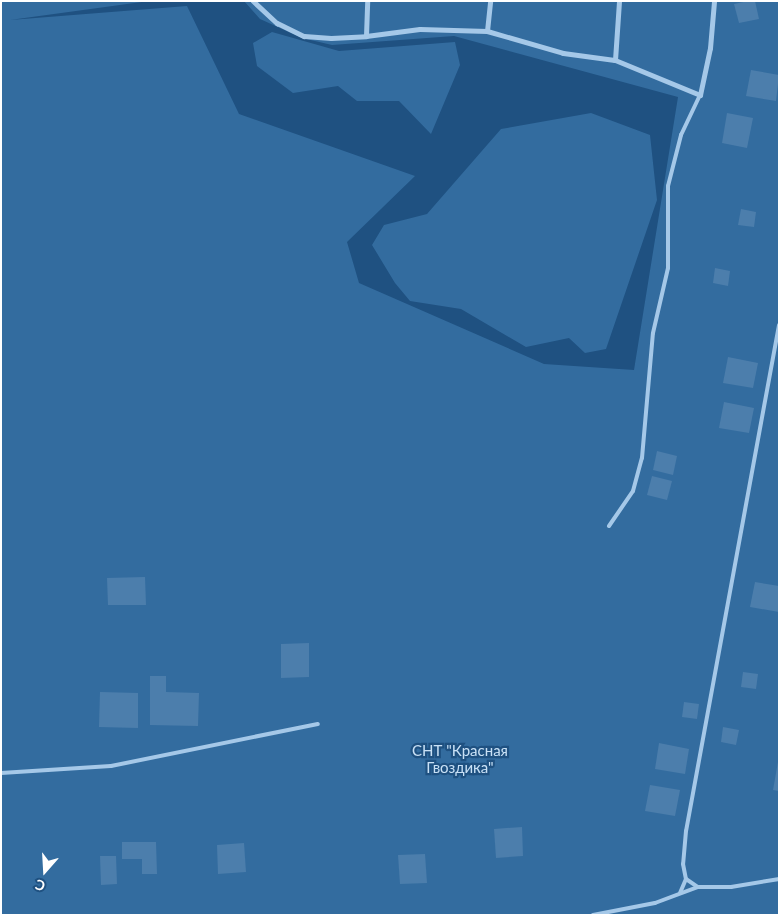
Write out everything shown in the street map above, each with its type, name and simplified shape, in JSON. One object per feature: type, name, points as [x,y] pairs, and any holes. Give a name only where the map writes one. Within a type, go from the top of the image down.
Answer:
[{"type":"street","points":[[253,1],[277,23],[304,36],[331,38],[366,36],[420,29],[487,31],[563,53],[614,60],[700,95],[710,48],[714,1]]},
{"type":"street","points":[[366,36],[367,1]]},
{"type":"street","points":[[487,31],[490,1]]},
{"type":"street","points":[[614,60],[619,1]]},
{"type":"lane","points":[[609,526],[632,491],[642,458],[653,333],[668,268],[668,186],[681,135],[700,95]]},
{"type":"lane","points":[[680,893],[686,879],[683,864],[686,831],[779,324]]},
{"type":"lane","points":[[1,773],[112,766],[318,724]]},
{"type":"lane","points":[[686,879],[698,887]]},
{"type":"lane","points":[[593,915],[654,903],[698,887],[731,887],[779,879]]},
{"type":"green space","name":"СНТ \"Красная Гвоздика\"","points":[[1,1],[149,1],[10,20],[187,6],[239,114],[415,176],[347,242],[359,283],[544,364],[634,370],[678,97],[454,36],[332,45],[302,38],[260,19],[244,1],[779,1],[779,915],[1,915]]},
{"type":"green space","points":[[272,32],[339,51],[455,42],[460,65],[431,134],[399,101],[357,101],[338,86],[293,93],[257,66],[253,43]]},
{"type":"green space","points":[[591,113],[650,135],[657,200],[606,349],[585,353],[569,338],[526,347],[461,309],[410,301],[395,283],[372,245],[384,225],[427,214],[501,129]]},
{"type":"building","points":[[755,1],[759,19],[739,23],[734,4]]},
{"type":"building","points":[[751,70],[779,75],[776,101],[746,96]]},
{"type":"building","points":[[727,113],[753,118],[747,148],[722,143]]},
{"type":"building","points":[[741,209],[756,212],[754,227],[738,225]]},
{"type":"building","points":[[715,268],[730,271],[728,286],[713,283]]},
{"type":"building","points":[[728,357],[758,363],[753,388],[723,383]]},
{"type":"building","points":[[724,402],[754,408],[749,433],[719,428]]},
{"type":"building","points":[[657,451],[677,456],[673,475],[653,470]]},
{"type":"building","points":[[652,476],[672,481],[667,500],[647,495]]},
{"type":"building","points":[[145,577],[146,605],[108,605],[107,578]]},
{"type":"building","points":[[755,582],[779,586],[779,612],[750,607]]},
{"type":"building","points":[[309,643],[309,677],[281,678],[281,644]]},
{"type":"building","points":[[743,672],[758,674],[756,689],[741,687]]},
{"type":"building","points":[[150,676],[166,676],[166,692],[199,693],[198,726],[150,725]]},
{"type":"building","points":[[100,692],[138,693],[138,728],[99,727]]},
{"type":"building","points":[[684,702],[699,704],[697,719],[682,717]]},
{"type":"building","points":[[723,727],[739,730],[736,745],[721,742]]},
{"type":"building","points":[[659,743],[689,749],[685,774],[655,769]]},
{"type":"building","points":[[779,763],[779,791],[773,790]]},
{"type":"building","points":[[650,785],[680,790],[675,816],[645,811]]},
{"type":"building","points":[[522,827],[523,856],[496,858],[494,829]]},
{"type":"building","points":[[122,842],[156,842],[157,874],[142,874],[142,859],[122,859]]},
{"type":"building","points":[[244,843],[246,872],[218,874],[217,845]]},
{"type":"building","points":[[425,854],[427,883],[400,884],[398,855]]},
{"type":"building","points":[[100,856],[116,856],[117,884],[101,885]]}]
